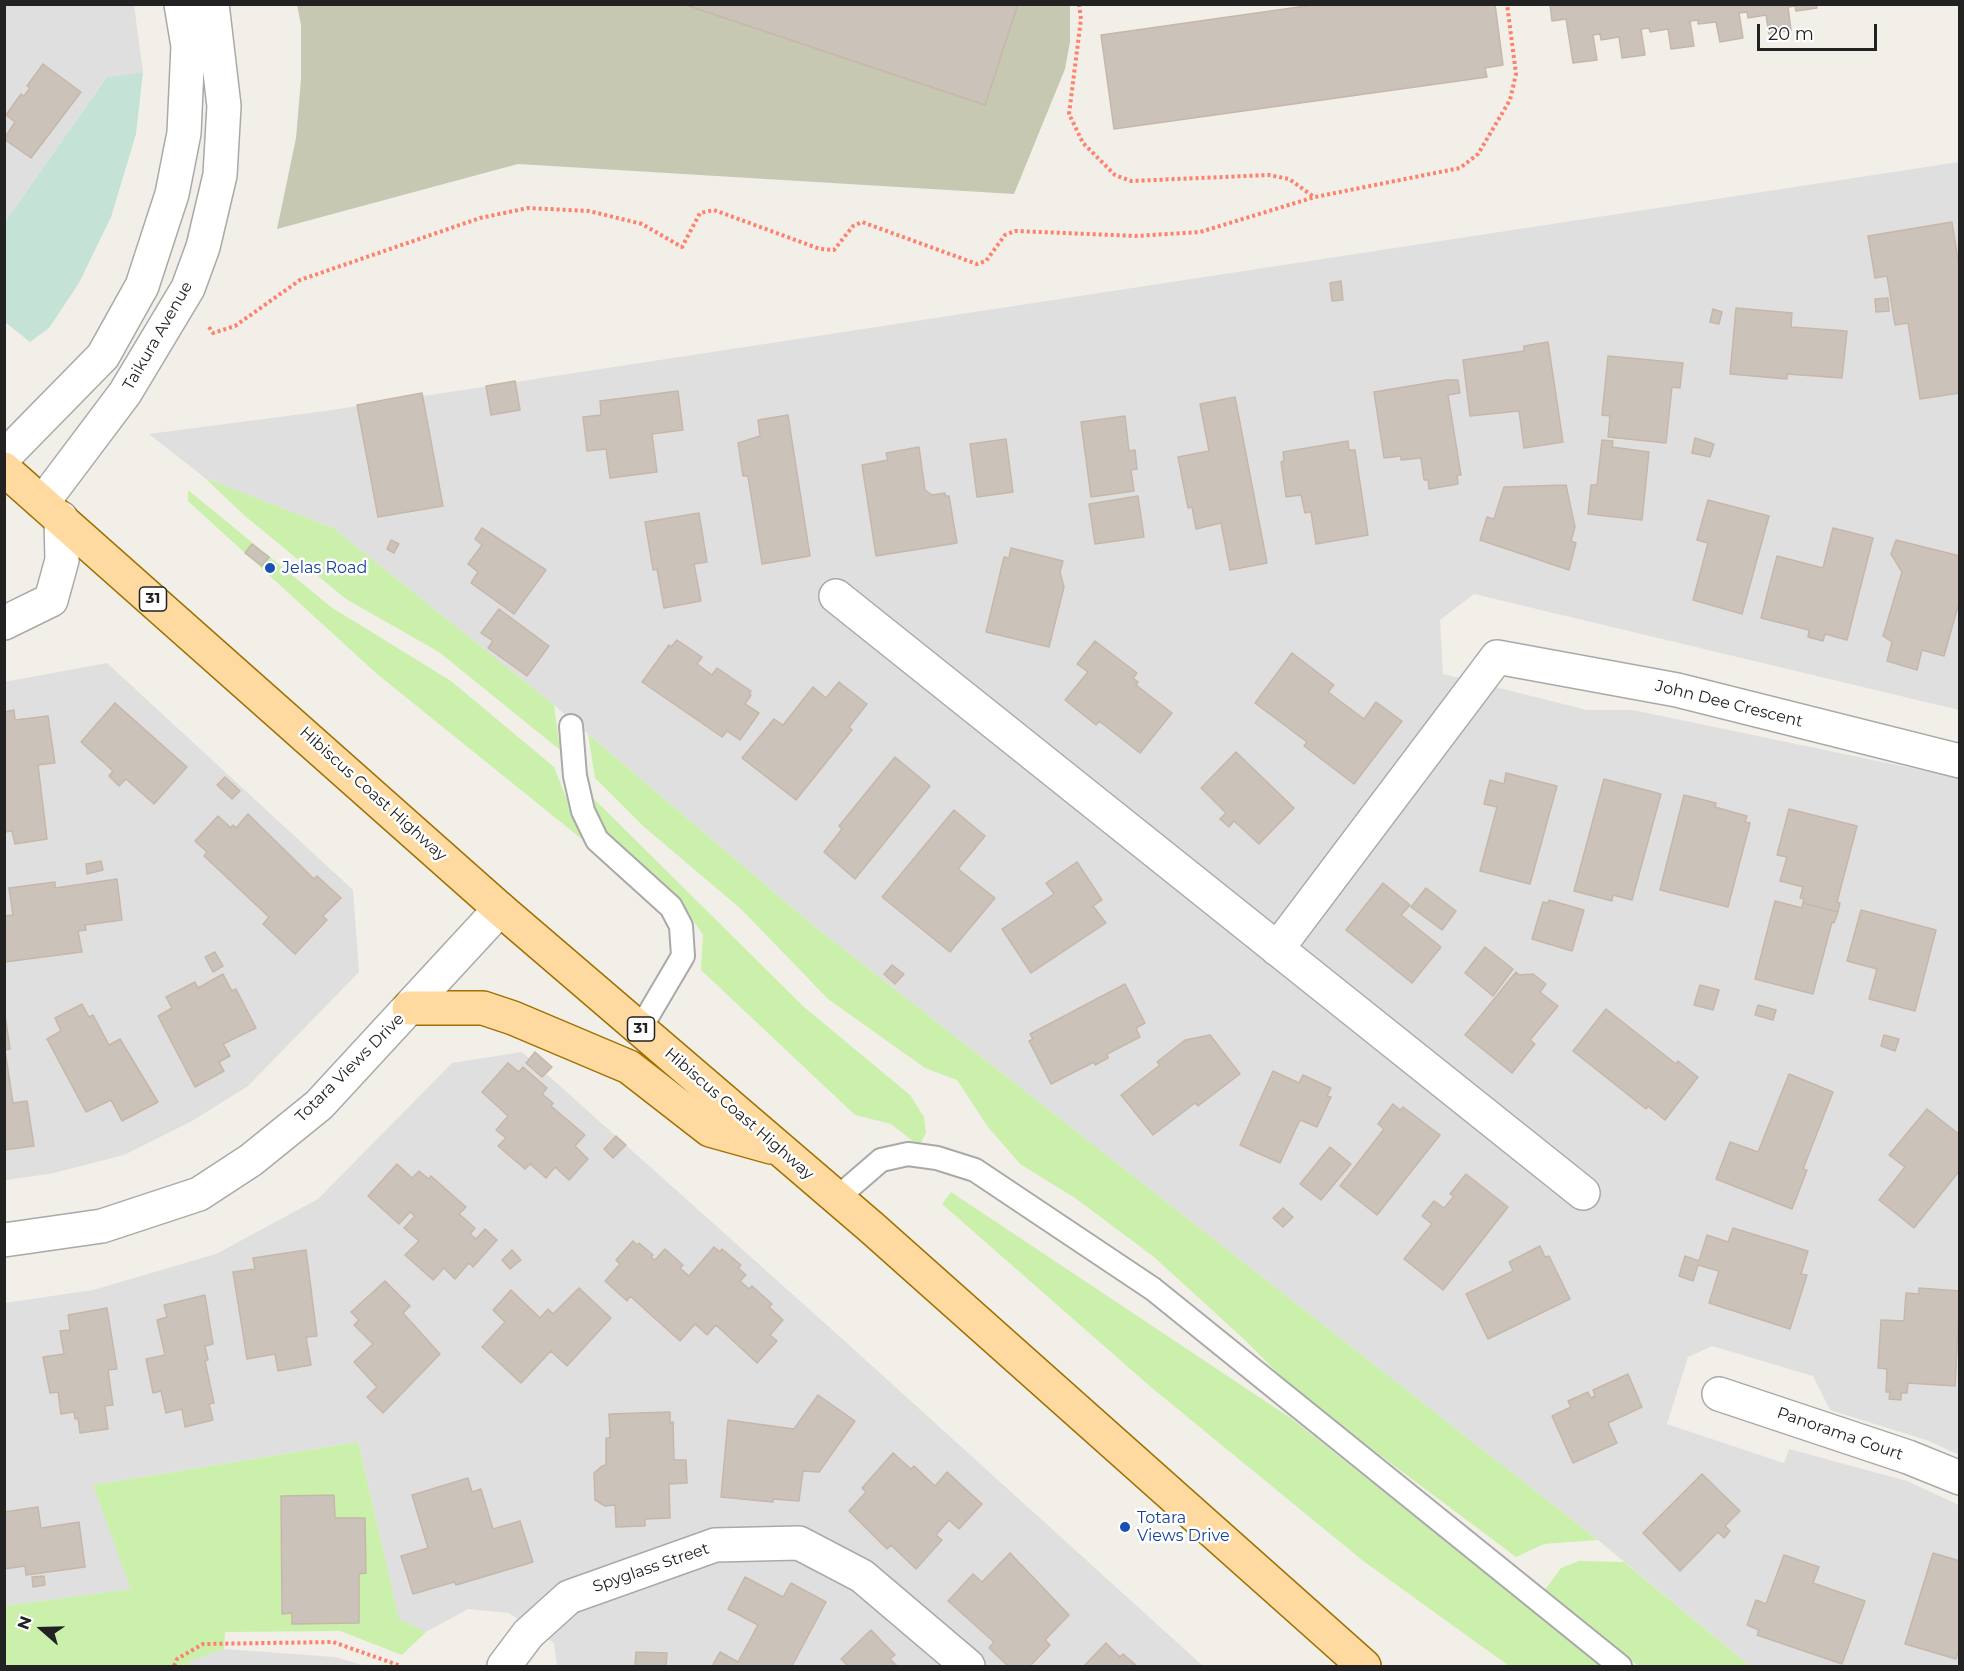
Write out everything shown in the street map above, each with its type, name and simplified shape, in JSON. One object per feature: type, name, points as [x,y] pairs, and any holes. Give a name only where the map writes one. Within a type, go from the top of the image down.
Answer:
[{"type":"main road","name":"Hibiscus Coast Highway","points":[[4,469],[500,909],[837,1198],[1364,1666]]},
{"type":"main road","points":[[409,1008],[483,1008],[513,1018],[629,1067],[710,1130],[781,1150]]},
{"type":"street","points":[[4,457],[103,356],[142,286],[172,194],[184,134],[188,46],[181,4]]},
{"type":"street","name":"Taikura Avenue","points":[[52,510],[188,288],[203,247],[220,175],[224,106],[212,4]]},
{"type":"street","points":[[4,623],[51,600],[62,560],[52,510]]},
{"type":"street","points":[[836,596],[1583,1193]]},
{"type":"street","name":"John Dee Crescent","points":[[1277,949],[1497,657],[1677,690],[1959,760]]},
{"type":"street","name":"Totara Views Drive","points":[[4,1240],[102,1226],[199,1194],[251,1160],[319,1105],[500,909]]},
{"type":"street","name":"Panorama Court","points":[[1719,1394],[1908,1457],[1959,1478]]},
{"type":"street","name":"Spyglass Street","points":[[504,1666],[528,1634],[569,1597],[715,1545],[799,1543],[862,1576],[968,1666]]},
{"type":"lane","points":[[571,726],[583,811],[597,840],[671,907],[681,926],[683,956],[640,1029]]},
{"type":"lane","points":[[837,1198],[881,1160],[908,1154],[937,1158],[975,1170],[1153,1289],[1620,1666]]},
{"type":"path","points":[[1079,4],[1081,20],[1069,114],[1083,143],[1115,175],[1131,181],[1269,175],[1289,179],[1315,197]]},
{"type":"path","points":[[188,288],[213,333],[235,326],[300,280],[480,218],[528,208],[589,211],[642,224],[682,247],[700,213],[714,210],[820,249],[834,250],[853,226],[862,222],[977,264],[986,261],[1005,235],[1015,231],[1136,236],[1200,232],[1315,197],[1460,168],[1478,154],[1510,100],[1516,74],[1506,4]]},
{"type":"path","points":[[174,1666],[177,1659],[203,1644],[333,1642],[401,1666]]},
{"type":"shaded area","points":[[5,5],[134,5],[143,72],[105,79],[5,222]]},
{"type":"shaded area","points":[[297,5],[1070,5],[1070,42],[1065,69],[1014,194],[518,164],[277,229],[296,138],[301,79],[301,25]]},
{"type":"shaded area","points":[[143,72],[136,134],[111,217],[79,283],[49,328],[30,342],[5,322],[5,222],[106,78]]},
{"type":"shaded area","points":[[1959,162],[1959,710],[1474,594],[1440,620],[1443,674],[1587,710],[1633,710],[1959,778],[1959,1455],[1929,1441],[1830,1410],[1813,1376],[1712,1346],[1688,1357],[1667,1424],[1784,1463],[1789,1449],[1907,1481],[1959,1505],[1959,1666],[1750,1666],[1598,1540],[809,922],[554,705],[333,528],[205,478],[149,434],[325,411]]},
{"type":"shaded area","points":[[107,663],[353,890],[359,972],[248,1086],[192,1121],[124,1155],[50,1174],[5,1180],[4,682]]},
{"type":"shaded area","points":[[522,1052],[1203,1666],[557,1666],[554,1643],[509,1613],[468,1609],[426,1632],[399,1620],[358,1442],[93,1485],[132,1589],[5,1606],[4,1303],[93,1290],[216,1254],[318,1199],[452,1063]]},
{"type":"shaded area","points":[[224,1649],[335,1657],[366,1666],[188,1666],[190,1661]]},
{"type":"green space","points":[[205,478],[333,528],[554,705],[560,750],[439,652],[346,599],[245,516]]},
{"type":"green space","points":[[188,490],[331,607],[451,681],[554,767],[583,840],[377,674],[188,501]]},
{"type":"green space","points":[[588,734],[809,922],[1598,1540],[1544,1544],[1516,1557],[1297,1393],[1247,1342],[1154,1257],[1075,1198],[1020,1164],[988,1127],[957,1080],[925,1068],[828,999],[741,909],[643,826],[595,778]]},
{"type":"green space","points":[[594,799],[804,1007],[910,1095],[924,1117],[926,1133],[919,1146],[891,1124],[855,1115],[701,970],[703,935],[682,904],[598,830]]},
{"type":"green space","points":[[951,1192],[1292,1419],[1603,1666],[1509,1666],[1362,1560],[1152,1388],[942,1204]]},
{"type":"green space","points":[[358,1442],[399,1619],[426,1632],[402,1655],[340,1631],[225,1632],[224,1649],[190,1661],[188,1666],[5,1666],[4,1606],[131,1589],[93,1485]]},
{"type":"green space","points":[[1579,1561],[1624,1562],[1750,1666],[1638,1666],[1545,1590],[1561,1568]]},
{"type":"building","points":[[683,4],[1018,4],[985,105]]},
{"type":"building","points":[[1320,4],[1495,4],[1503,65],[1485,68],[1487,77],[1114,129],[1101,35]]},
{"type":"building","points":[[1550,4],[1816,4],[1817,8],[1796,11],[1795,6],[1788,7],[1791,30],[1769,34],[1766,15],[1748,18],[1747,12],[1739,13],[1743,38],[1720,42],[1716,22],[1698,24],[1698,20],[1690,21],[1694,46],[1671,49],[1668,29],[1650,32],[1649,28],[1641,29],[1645,55],[1622,58],[1619,37],[1601,40],[1600,34],[1593,35],[1597,60],[1573,63],[1566,19],[1552,21]]},
{"type":"building","points":[[43,64],[81,92],[31,158],[4,139],[15,122],[6,115],[21,94],[24,96],[30,88],[27,86]]},
{"type":"building","points":[[1952,222],[1960,273],[1960,393],[1920,399],[1908,323],[1895,325],[1887,276],[1875,278],[1868,236]]},
{"type":"building","points":[[1341,281],[1343,300],[1332,301],[1330,283]]},
{"type":"building","points":[[1888,298],[1889,311],[1876,312],[1875,299]]},
{"type":"building","points":[[1736,308],[1792,313],[1791,327],[1847,331],[1842,378],[1787,374],[1787,379],[1730,374]]},
{"type":"building","points":[[1713,309],[1722,312],[1719,324],[1710,322]]},
{"type":"building","points":[[1548,342],[1563,442],[1524,448],[1519,411],[1470,416],[1463,360],[1524,351],[1524,346]]},
{"type":"building","points":[[1608,356],[1683,363],[1680,388],[1672,387],[1666,443],[1608,437],[1610,416],[1602,415]]},
{"type":"building","points":[[1458,380],[1460,393],[1448,395],[1461,475],[1457,475],[1458,484],[1429,489],[1428,480],[1424,480],[1421,458],[1401,460],[1401,456],[1384,458],[1374,392]]},
{"type":"building","points":[[515,381],[520,410],[491,415],[486,386]]},
{"type":"building","points":[[678,391],[683,430],[652,434],[657,472],[610,478],[606,449],[587,451],[583,417],[601,415],[600,401]]},
{"type":"building","points":[[422,393],[443,506],[378,517],[357,405]]},
{"type":"building","points":[[1235,397],[1267,563],[1230,570],[1221,523],[1196,529],[1192,507],[1188,508],[1178,457],[1209,451],[1200,404]]},
{"type":"building","points":[[788,415],[810,556],[762,564],[748,476],[743,476],[738,443],[760,436],[758,420]]},
{"type":"building","points":[[1125,416],[1129,451],[1135,450],[1137,469],[1131,470],[1134,491],[1091,497],[1081,422]]},
{"type":"building","points":[[1695,438],[1714,444],[1710,457],[1692,453]]},
{"type":"building","points":[[1006,439],[1013,492],[977,497],[970,444]]},
{"type":"building","points":[[1602,440],[1613,441],[1612,447],[1649,452],[1642,520],[1588,514],[1591,485],[1597,485]]},
{"type":"building","points":[[1348,441],[1349,450],[1355,450],[1368,535],[1316,544],[1311,512],[1305,513],[1301,495],[1286,497],[1281,462],[1284,461],[1283,452]]},
{"type":"building","points":[[919,447],[925,490],[932,495],[945,493],[945,496],[949,496],[957,543],[876,556],[862,465],[888,460],[886,453]]},
{"type":"building","points":[[1566,485],[1575,527],[1571,541],[1576,543],[1569,570],[1480,540],[1487,517],[1494,519],[1504,487]]},
{"type":"building","points":[[1138,496],[1144,537],[1095,544],[1089,504]]},
{"type":"building","points":[[1708,500],[1769,516],[1742,614],[1693,600],[1708,543],[1697,540]]},
{"type":"building","points":[[699,513],[707,562],[694,564],[701,601],[664,608],[657,569],[653,570],[645,522]]},
{"type":"building","points":[[482,528],[546,570],[514,614],[471,583],[478,572],[468,564],[482,545],[475,539]]},
{"type":"building","points":[[1833,528],[1873,538],[1847,640],[1825,634],[1823,641],[1808,637],[1809,630],[1761,618],[1777,556],[1823,568]]},
{"type":"building","points":[[391,540],[399,544],[394,553],[387,549]]},
{"type":"building","points":[[1896,540],[1960,556],[1960,599],[1944,656],[1922,650],[1917,670],[1887,661],[1892,642],[1883,636],[1902,572],[1891,554]]},
{"type":"building","points":[[252,544],[269,557],[262,566],[245,553]]},
{"type":"building","points":[[1011,548],[1063,561],[1060,572],[1064,587],[1049,647],[986,632],[1004,557],[1009,558]]},
{"type":"building","points":[[499,609],[549,646],[527,676],[488,648],[493,641],[481,633]]},
{"type":"building","points":[[677,640],[702,657],[697,664],[712,675],[717,668],[751,691],[745,704],[759,713],[740,740],[727,731],[722,737],[642,682],[669,645],[671,647]]},
{"type":"building","points":[[1095,641],[1137,673],[1133,678],[1138,682],[1136,685],[1172,713],[1140,753],[1099,721],[1096,725],[1065,700],[1088,672],[1077,664]]},
{"type":"building","points":[[1292,653],[1334,685],[1328,692],[1364,719],[1376,702],[1402,721],[1354,784],[1304,746],[1307,742],[1255,703]]},
{"type":"building","points":[[839,682],[867,704],[849,727],[852,730],[796,800],[742,758],[774,719],[783,725],[813,687],[826,698]]},
{"type":"building","points":[[115,703],[187,767],[154,804],[126,779],[119,786],[109,776],[113,771],[81,742]]},
{"type":"building","points":[[14,710],[15,720],[48,716],[55,763],[38,765],[47,839],[15,844],[12,831],[4,832],[4,712]]},
{"type":"building","points":[[1236,752],[1294,808],[1259,844],[1234,821],[1229,827],[1220,819],[1226,813],[1201,788]]},
{"type":"building","points":[[895,757],[930,786],[855,879],[824,852],[842,829],[839,826]]},
{"type":"building","points":[[1506,773],[1557,786],[1530,884],[1480,871],[1497,807],[1484,804],[1490,780],[1504,784]]},
{"type":"building","points":[[225,777],[240,791],[232,799],[217,785]]},
{"type":"building","points":[[1604,779],[1661,794],[1632,900],[1613,895],[1612,901],[1574,891]]},
{"type":"building","points":[[1684,795],[1716,803],[1715,807],[1747,816],[1745,822],[1750,823],[1728,907],[1660,890]]},
{"type":"building","points":[[1789,809],[1857,826],[1837,902],[1840,903],[1838,912],[1803,903],[1804,899],[1800,898],[1803,887],[1780,881],[1787,857],[1777,855]]},
{"type":"building","points":[[954,810],[985,836],[958,869],[995,898],[950,952],[882,897]]},
{"type":"building","points":[[248,814],[314,879],[317,876],[341,898],[323,916],[327,920],[295,954],[263,924],[269,917],[204,856],[207,852],[195,841],[218,816],[231,828],[233,825],[236,828]]},
{"type":"building","points":[[101,861],[103,870],[87,874],[86,864]]},
{"type":"building","points":[[1077,862],[1102,900],[1093,906],[1106,923],[1031,973],[1002,929],[1054,894],[1046,883]]},
{"type":"building","points":[[117,879],[122,920],[85,925],[86,930],[78,931],[82,952],[5,962],[4,916],[13,915],[9,888],[55,882],[55,888]]},
{"type":"building","points":[[1383,883],[1410,905],[1401,915],[1441,947],[1412,983],[1346,930]]},
{"type":"building","points":[[1426,888],[1456,911],[1442,930],[1411,907]]},
{"type":"building","points":[[1549,900],[1584,910],[1572,951],[1532,939],[1543,902],[1548,903]]},
{"type":"building","points":[[1775,901],[1802,908],[1803,903],[1838,912],[1834,923],[1832,922],[1813,994],[1755,979]]},
{"type":"building","points":[[1861,910],[1936,930],[1915,1011],[1869,999],[1877,969],[1847,961]]},
{"type":"building","points":[[1485,947],[1513,969],[1493,996],[1465,973]]},
{"type":"building","points":[[215,952],[223,966],[213,972],[205,957]]},
{"type":"building","points":[[892,965],[904,974],[895,984],[884,974]]},
{"type":"building","points":[[1516,972],[1519,975],[1533,974],[1546,984],[1540,992],[1558,1006],[1530,1040],[1535,1044],[1512,1073],[1465,1035]]},
{"type":"building","points":[[223,974],[232,991],[236,989],[256,1028],[223,1044],[230,1056],[219,1062],[224,1071],[195,1087],[158,1016],[172,1008],[166,997],[195,982],[198,988]]},
{"type":"building","points":[[1125,984],[1145,1023],[1136,1028],[1140,1037],[1107,1054],[1108,1058],[1095,1065],[1094,1062],[1051,1084],[1029,1041],[1033,1039],[1030,1034]]},
{"type":"building","points":[[1700,985],[1719,990],[1713,1010],[1694,1005]]},
{"type":"building","points":[[82,1004],[89,1017],[93,1015],[109,1045],[120,1039],[158,1102],[122,1121],[111,1100],[86,1112],[47,1039],[61,1031],[55,1018]]},
{"type":"building","points":[[1758,1005],[1776,1010],[1773,1020],[1755,1015]]},
{"type":"building","points":[[4,1008],[10,1049],[5,1050],[13,1103],[27,1101],[34,1146],[4,1150]]},
{"type":"building","points":[[1606,1009],[1676,1064],[1678,1061],[1698,1077],[1665,1120],[1648,1106],[1646,1109],[1573,1051]]},
{"type":"building","points":[[1210,1035],[1240,1074],[1198,1106],[1195,1103],[1153,1135],[1121,1095],[1160,1065],[1157,1062],[1185,1040]]},
{"type":"building","points":[[1884,1035],[1899,1039],[1895,1051],[1881,1046]]},
{"type":"building","points":[[535,1052],[552,1067],[542,1077],[526,1063]]},
{"type":"building","points":[[508,1063],[519,1072],[523,1067],[547,1088],[542,1094],[553,1103],[551,1106],[585,1135],[575,1146],[588,1159],[569,1180],[555,1167],[546,1178],[530,1164],[525,1169],[498,1146],[506,1138],[496,1130],[508,1116],[482,1092]]},
{"type":"building","points":[[1273,1071],[1299,1083],[1303,1075],[1331,1088],[1327,1096],[1331,1097],[1317,1127],[1300,1120],[1280,1163],[1240,1145]]},
{"type":"building","points":[[1789,1074],[1833,1092],[1803,1169],[1807,1170],[1792,1209],[1716,1179],[1730,1142],[1758,1152]]},
{"type":"building","points":[[1393,1104],[1400,1110],[1403,1107],[1440,1135],[1377,1215],[1340,1186],[1384,1129],[1378,1124]]},
{"type":"building","points":[[1927,1109],[1960,1135],[1960,1170],[1914,1228],[1879,1200],[1905,1167],[1889,1155]]},
{"type":"building","points":[[616,1136],[626,1145],[613,1158],[604,1149]]},
{"type":"building","points":[[1330,1147],[1351,1164],[1321,1200],[1300,1184]]},
{"type":"building","points":[[397,1164],[412,1178],[419,1171],[429,1179],[431,1176],[466,1207],[459,1214],[475,1228],[470,1234],[476,1239],[485,1229],[497,1240],[473,1267],[469,1263],[455,1279],[444,1268],[433,1280],[405,1255],[419,1241],[404,1228],[415,1216],[410,1212],[399,1224],[368,1196]]},
{"type":"building","points":[[1466,1174],[1508,1207],[1443,1290],[1404,1259],[1432,1224],[1422,1216],[1434,1201],[1444,1208],[1454,1196],[1450,1194]]},
{"type":"building","points":[[1283,1208],[1293,1217],[1283,1227],[1273,1218]]},
{"type":"building","points":[[1733,1228],[1808,1251],[1801,1274],[1807,1275],[1790,1329],[1709,1303],[1719,1271],[1698,1265],[1693,1281],[1679,1276],[1685,1256],[1699,1261],[1707,1235],[1728,1242]]},
{"type":"building","points":[[633,1241],[637,1245],[639,1243],[653,1255],[651,1257],[655,1260],[665,1249],[683,1265],[680,1268],[689,1276],[714,1247],[720,1252],[722,1249],[741,1265],[738,1268],[746,1275],[740,1281],[749,1289],[752,1286],[772,1304],[769,1307],[783,1320],[770,1335],[777,1341],[757,1363],[716,1325],[707,1335],[695,1324],[680,1341],[630,1296],[627,1301],[605,1281],[620,1264],[616,1260]]},
{"type":"building","points":[[1540,1246],[1545,1257],[1549,1256],[1570,1299],[1488,1339],[1466,1294],[1513,1271],[1509,1262]]},
{"type":"building","points":[[306,1250],[317,1336],[306,1337],[311,1365],[278,1371],[275,1354],[247,1359],[233,1272],[255,1269],[253,1258]]},
{"type":"building","points":[[512,1250],[521,1260],[510,1269],[502,1260]]},
{"type":"building","points":[[385,1281],[410,1306],[403,1313],[440,1354],[383,1413],[367,1397],[377,1387],[354,1362],[373,1344],[354,1325],[359,1320],[351,1312]]},
{"type":"building","points":[[579,1288],[611,1318],[567,1366],[551,1351],[521,1383],[482,1347],[505,1322],[493,1310],[511,1290],[540,1318],[548,1309],[553,1314]]},
{"type":"building","points":[[1919,1288],[1960,1291],[1955,1386],[1908,1383],[1907,1393],[1901,1393],[1901,1400],[1889,1399],[1890,1392],[1886,1392],[1887,1369],[1878,1368],[1881,1320],[1904,1321],[1906,1293],[1919,1294]]},
{"type":"building","points":[[205,1295],[213,1344],[205,1346],[208,1360],[205,1361],[214,1403],[209,1404],[213,1420],[185,1427],[182,1409],[166,1413],[161,1391],[153,1393],[146,1359],[165,1355],[157,1320],[167,1317],[164,1305]]},
{"type":"building","points":[[107,1308],[117,1369],[108,1370],[113,1405],[105,1406],[108,1429],[80,1433],[78,1418],[75,1419],[74,1412],[61,1414],[58,1392],[50,1393],[43,1357],[64,1354],[60,1331],[70,1330],[68,1315]]},
{"type":"building","points":[[1628,1374],[1642,1407],[1608,1423],[1617,1443],[1573,1463],[1552,1416],[1571,1407],[1568,1401],[1588,1392],[1591,1398],[1595,1396],[1593,1390]]},
{"type":"building","points":[[818,1395],[855,1421],[819,1472],[803,1471],[799,1501],[773,1499],[773,1502],[721,1497],[728,1420],[794,1429]]},
{"type":"building","points":[[670,1412],[670,1423],[673,1422],[674,1460],[686,1460],[687,1483],[669,1484],[670,1518],[645,1519],[645,1526],[616,1527],[615,1505],[605,1506],[595,1500],[594,1473],[606,1465],[606,1438],[610,1438],[609,1414]]},
{"type":"building","points":[[893,1453],[911,1469],[914,1466],[935,1486],[947,1472],[982,1504],[959,1529],[949,1520],[936,1535],[942,1540],[916,1569],[891,1545],[887,1549],[849,1511],[866,1492],[862,1488]]},
{"type":"building","points":[[1702,1474],[1740,1511],[1725,1526],[1730,1531],[1724,1538],[1718,1532],[1680,1571],[1643,1533]]},
{"type":"building","points":[[468,1478],[472,1492],[481,1489],[493,1529],[520,1521],[533,1562],[456,1585],[454,1582],[413,1594],[401,1556],[428,1548],[412,1495]]},
{"type":"building","points":[[334,1495],[335,1518],[365,1518],[366,1573],[359,1574],[359,1623],[292,1624],[292,1613],[282,1614],[281,1496]]},
{"type":"building","points":[[38,1507],[41,1528],[79,1522],[85,1567],[26,1575],[25,1566],[4,1569],[4,1512]]},
{"type":"building","points":[[1010,1553],[1069,1615],[1045,1640],[1050,1645],[1030,1666],[1008,1666],[989,1648],[994,1642],[948,1601],[973,1574],[982,1582]]},
{"type":"building","points":[[1933,1553],[1960,1561],[1960,1646],[1956,1659],[1905,1644]]},
{"type":"building","points":[[1784,1555],[1819,1567],[1813,1583],[1865,1601],[1842,1664],[1757,1635],[1759,1630],[1747,1625],[1756,1600],[1766,1604]]},
{"type":"building","points":[[44,1576],[45,1585],[33,1587],[32,1577]]},
{"type":"building","points":[[745,1577],[783,1597],[791,1583],[826,1602],[792,1666],[712,1666],[720,1652],[738,1662],[758,1625],[728,1609]]},
{"type":"building","points":[[871,1630],[895,1655],[890,1659],[897,1666],[848,1666],[841,1659]]},
{"type":"building","points":[[1106,1643],[1120,1657],[1123,1654],[1137,1666],[1084,1666]]},
{"type":"building","points":[[636,1652],[667,1653],[666,1666],[635,1666]]},
{"type":"place","name":"Jelas Road","points":[[270,568]]},
{"type":"place","name":"Totara Views Drive","points":[[1125,1527]]}]
